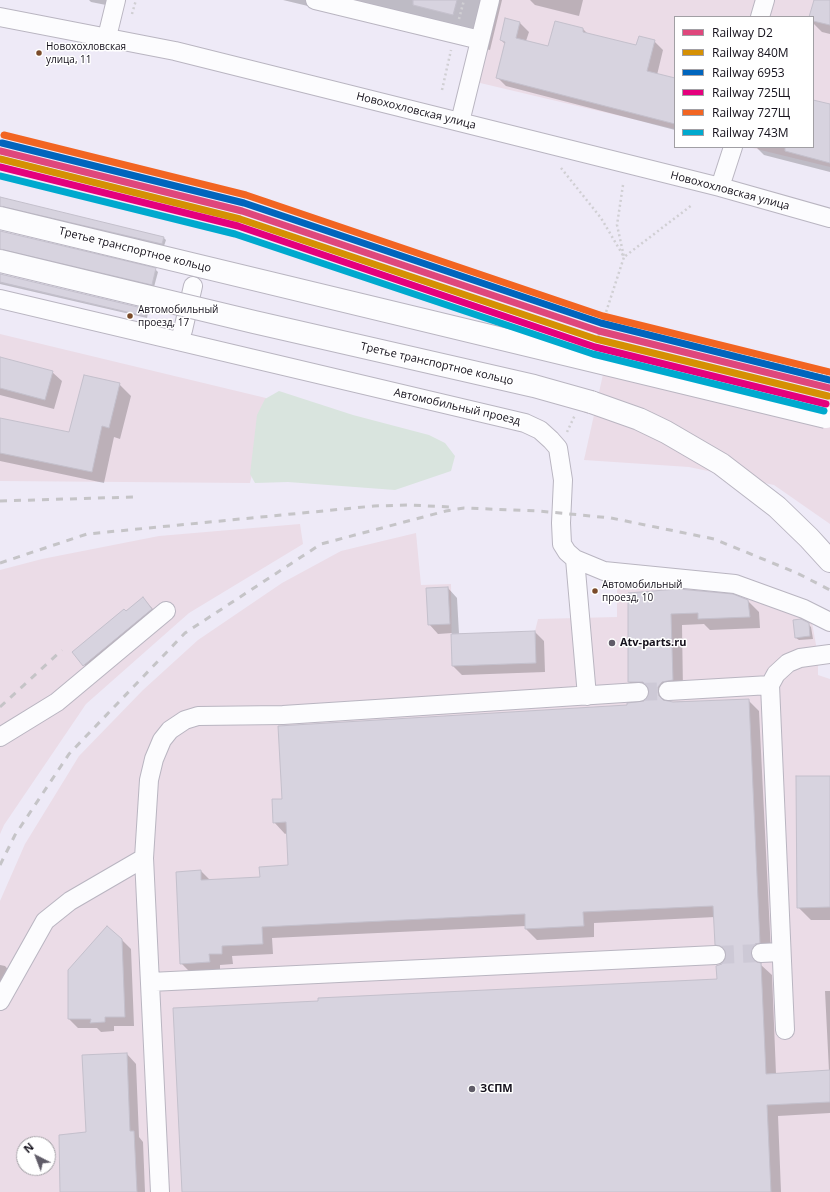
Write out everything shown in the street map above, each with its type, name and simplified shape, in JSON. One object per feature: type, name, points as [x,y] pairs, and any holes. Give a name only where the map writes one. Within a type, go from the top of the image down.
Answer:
[{"type":"main road","name":"Третье транспортное кольцо","points":[[0,218],[830,418]]},
{"type":"main road","name":"Третье транспортное кольцо","points":[[0,261],[534,386],[617,411],[639,419],[666,432],[720,464],[777,507],[830,561]]},
{"type":"street","points":[[107,37],[116,0]]},
{"type":"street","points":[[315,0],[480,40]]},
{"type":"street","points":[[460,122],[490,0]]},
{"type":"street","points":[[760,16],[765,0]]},
{"type":"street","name":"Новохохловская улица","points":[[0,17],[175,51],[720,187],[830,218]]},
{"type":"street","points":[[720,187],[733,148]]},
{"type":"street","points":[[179,341],[194,286]]},
{"type":"street","name":"Автомобильный проезд","points":[[0,299],[525,423],[540,430],[558,448]]},
{"type":"street","points":[[558,448],[563,480],[561,523],[562,544],[567,552],[575,559],[604,570],[735,584],[804,609],[830,622]]},
{"type":"street","points":[[575,559],[587,696]]},
{"type":"street","points":[[0,737],[56,702],[166,611]]},
{"type":"street","points":[[785,1030],[770,684],[776,674],[788,664],[800,658],[830,654]]},
{"type":"street","points":[[668,691],[770,684]]},
{"type":"street","points":[[160,1192],[144,858],[149,780],[154,759],[162,740],[170,730],[185,720],[198,716],[290,714],[639,692]]},
{"type":"street","points":[[0,1001],[45,921],[70,901],[144,858]]},
{"type":"street","points":[[761,953],[781,952]]},
{"type":"street","points":[[150,982],[716,955]]},
{"type":"path","points":[[132,14],[136,0]]},
{"type":"path","points":[[561,168],[601,218],[624,257]]},
{"type":"path","points":[[595,346],[624,257],[617,225],[623,185]]},
{"type":"path","points":[[624,257],[692,204]]},
{"type":"path","points":[[719,349],[830,376]]},
{"type":"path","points":[[558,448],[574,419],[576,412]]},
{"type":"shaded area","points":[[497,0],[830,0],[830,167],[752,148],[814,148],[814,16],[674,16],[674,129],[476,82]]},
{"type":"shaded area","points":[[0,334],[270,399],[250,483],[0,481]]},
{"type":"shaded area","points":[[610,343],[830,398],[830,524],[774,485],[689,467],[584,460]]},
{"type":"shaded area","points":[[279,391],[353,415],[429,435],[445,443],[455,456],[451,471],[395,490],[288,482],[255,483],[250,474],[257,415],[265,399]]},
{"type":"shaded area","points":[[300,524],[303,544],[189,613],[86,704],[4,825],[0,834],[0,570],[42,559],[159,536]]},
{"type":"shaded area","points":[[416,533],[421,585],[451,584],[452,666],[536,663],[535,631],[538,619],[617,617],[617,584],[691,585],[744,590],[811,617],[818,656],[818,675],[830,679],[830,1192],[0,1192],[0,901],[25,844],[79,756],[143,690],[198,640],[282,583],[341,551]]},
{"type":"building","points":[[413,0],[457,0],[453,15],[413,5]]},
{"type":"building","points":[[814,0],[830,0],[830,25],[814,21],[814,16],[809,16]]},
{"type":"building","points":[[505,18],[520,22],[516,38],[548,46],[555,21],[583,28],[583,32],[636,45],[639,36],[655,40],[647,71],[674,78],[674,124],[496,78],[505,42],[500,40]]},
{"type":"building","points":[[814,100],[830,104],[830,163],[785,151],[785,148],[814,148]]},
{"type":"building","points":[[0,197],[164,237],[162,244],[0,206]]},
{"type":"building","points":[[0,231],[156,268],[152,285],[0,249]]},
{"type":"building","points":[[0,274],[146,309],[144,316],[0,282]]},
{"type":"building","points":[[0,357],[53,371],[45,400],[0,388]]},
{"type":"building","points":[[84,375],[120,383],[109,428],[102,426],[92,472],[0,453],[0,418],[69,432]]},
{"type":"building","points":[[448,587],[450,624],[428,625],[426,588]]},
{"type":"building","points":[[678,589],[733,594],[748,600],[750,617],[698,619],[698,613],[671,614],[673,680],[662,682],[658,687],[658,692],[659,696],[663,700],[673,702],[749,699],[760,943],[755,944],[751,953],[752,959],[761,963],[766,1074],[830,1070],[830,1102],[767,1105],[771,1192],[182,1192],[173,1008],[318,1001],[318,998],[717,979],[716,966],[722,964],[726,955],[725,949],[715,945],[713,906],[583,912],[584,926],[525,929],[525,914],[262,927],[263,944],[222,946],[222,954],[209,954],[210,962],[180,964],[176,872],[201,870],[201,880],[260,877],[259,867],[288,865],[286,822],[273,823],[272,799],[282,799],[278,726],[627,705],[627,703],[644,701],[649,696],[647,686],[643,682],[628,682],[628,593]]},
{"type":"building","points":[[143,597],[152,609],[83,666],[72,652],[124,609],[126,611]]},
{"type":"building","points":[[801,619],[809,623],[810,636],[795,638],[793,620]]},
{"type":"building","points":[[535,631],[536,663],[452,666],[451,634]]},
{"type":"building","points":[[796,776],[830,776],[830,907],[797,908]]},
{"type":"building","points":[[107,926],[122,939],[125,1017],[105,1017],[105,1022],[90,1023],[91,1019],[68,1019],[68,970]]},
{"type":"building","points":[[127,1053],[130,1131],[134,1131],[137,1192],[60,1192],[59,1135],[86,1132],[82,1055]]},
{"type":"tunnel","points":[[639,692],[668,691]]},
{"type":"tunnel","points":[[716,955],[761,953]]},
{"type":"railway","points":[[0,501],[133,497]]},
{"type":"railway","points":[[0,563],[87,534],[374,506],[409,505],[450,507]]},
{"type":"railway","points":[[0,865],[15,835],[69,754],[185,633],[321,544],[446,511],[464,508],[539,511],[611,518],[714,539],[797,573],[830,590]]},
{"type":"railway","points":[[0,707],[62,650]]},
{"type":"rail line","name":"727Щ","points":[[4,135],[246,195],[603,316],[830,372]]},
{"type":"rail line","name":"6953","points":[[2,143],[244,203],[601,323],[830,380]]},
{"type":"rail line","name":"D2","points":[[0,151],[242,211],[599,331],[830,388]]},
{"type":"rail line","name":"840М","points":[[0,159],[240,219],[596,339],[828,396]]},
{"type":"rail line","name":"725Щ","points":[[0,167],[238,226],[595,347],[826,404]]},
{"type":"rail line","name":"743М","points":[[0,176],[235,234],[593,354],[824,411]]},
{"type":"place","name":"Новохохловская улица, 11","points":[[39,53]]},
{"type":"place","name":"Автомобильный проезд, 17","points":[[130,316]]},
{"type":"place","name":"Автомобильный проезд, 10","points":[[595,591]]},
{"type":"place","name":"Atv-parts.ru","points":[[612,643]]},
{"type":"place","name":"ЗСПМ","points":[[472,1089]]}]
